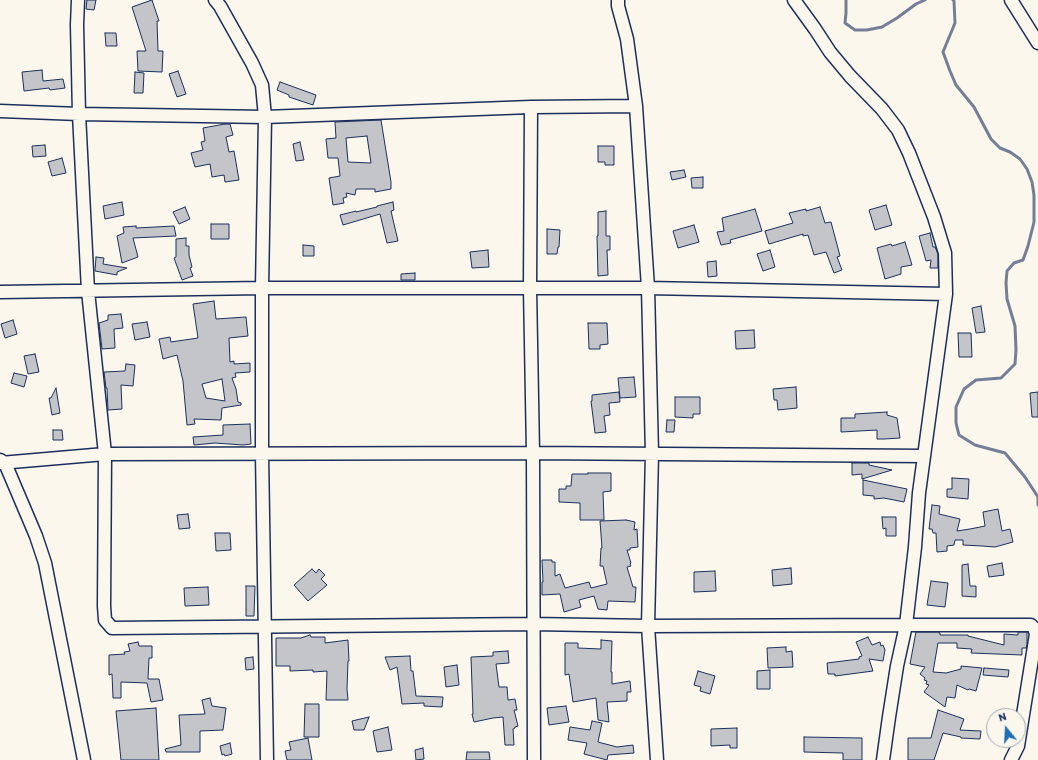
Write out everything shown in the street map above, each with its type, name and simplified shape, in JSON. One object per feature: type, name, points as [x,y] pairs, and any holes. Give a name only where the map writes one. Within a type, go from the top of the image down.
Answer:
[{"type":"street","points":[[78,0],[77,25],[79,114],[88,291],[105,454],[104,606],[105,620],[112,628],[533,624],[648,626],[1025,625],[1034,628],[1036,634],[1018,746],[1010,760]]},
{"type":"street","points":[[215,0],[255,69],[262,86],[265,117],[262,288],[262,454],[267,760]]},
{"type":"street","points":[[618,0],[618,6],[627,39],[636,106],[648,288],[652,454],[648,626],[657,760]]},
{"type":"street","points":[[794,0],[830,52],[850,76],[882,109],[898,130],[910,153],[934,217],[945,253],[946,294],[919,493],[915,547],[906,625],[897,666],[883,760]]},
{"type":"street","points":[[1011,0],[1038,43]]},
{"type":"street","points":[[0,111],[79,114],[265,117],[531,107],[636,106]]},
{"type":"street","points":[[531,107],[530,288],[533,453],[534,760]]},
{"type":"street","points":[[0,292],[262,288],[648,288],[946,294]]},
{"type":"street","points":[[84,760],[45,563],[36,536],[2,462],[105,454],[533,453],[924,456]]},
{"type":"building","points":[[87,0],[96,0],[94,10],[86,9]]},
{"type":"building","points":[[152,0],[159,21],[157,21],[158,51],[163,51],[162,72],[138,71],[137,51],[146,51],[132,7]]},
{"type":"building","points":[[105,33],[116,33],[117,46],[106,46]]},
{"type":"building","points":[[42,70],[43,81],[63,79],[65,88],[24,91],[22,72]]},
{"type":"building","points":[[178,71],[186,94],[177,97],[169,74]]},
{"type":"building","points":[[135,72],[144,73],[143,93],[134,93]]},
{"type":"building","points":[[280,82],[316,95],[313,105],[289,97],[289,95],[277,90]]},
{"type":"building","points":[[381,120],[391,189],[375,192],[375,189],[356,189],[355,195],[346,193],[347,197],[343,198],[344,203],[333,205],[329,178],[340,176],[338,158],[328,158],[326,139],[336,138],[335,122]],"holes":[[[367,136],[371,163],[348,162],[346,138]]]},
{"type":"building","points":[[230,124],[233,135],[226,137],[229,152],[234,151],[239,180],[225,182],[224,175],[212,177],[210,164],[195,167],[191,153],[203,150],[201,142],[205,141],[203,128]]},
{"type":"building","points":[[300,142],[304,160],[296,161],[293,144]]},
{"type":"building","points":[[45,145],[46,156],[33,157],[32,146]]},
{"type":"building","points":[[598,146],[614,146],[614,165],[605,165],[605,162],[598,162]]},
{"type":"building","points":[[62,158],[66,173],[52,176],[48,162]]},
{"type":"building","points":[[684,170],[686,177],[672,180],[670,172]]},
{"type":"building","points":[[703,177],[703,188],[692,188],[691,178]]},
{"type":"building","points":[[122,202],[124,215],[105,219],[103,206]]},
{"type":"building","points":[[393,202],[394,210],[391,211],[398,241],[387,243],[380,214],[343,225],[340,215]]},
{"type":"building","points":[[886,205],[892,225],[875,230],[869,210]]},
{"type":"building","points":[[185,207],[190,219],[179,224],[173,212]]},
{"type":"building","points":[[820,207],[825,223],[831,222],[840,256],[837,257],[842,270],[834,273],[826,252],[814,255],[808,235],[803,236],[803,234],[769,244],[765,231],[793,223],[789,213],[806,209],[806,211]]},
{"type":"building","points":[[755,209],[762,231],[730,240],[731,243],[721,245],[717,232],[724,231],[722,218]]},
{"type":"building","points":[[606,211],[606,236],[610,236],[610,250],[607,250],[608,275],[598,276],[598,212]]},
{"type":"building","points":[[211,224],[229,224],[229,239],[211,239]]},
{"type":"building","points":[[694,225],[699,242],[678,248],[673,231]]},
{"type":"building","points":[[136,226],[136,228],[174,226],[176,236],[133,238],[138,257],[122,263],[117,236],[124,233],[123,227]]},
{"type":"building","points":[[547,229],[560,230],[557,254],[547,254]]},
{"type":"building","points":[[930,233],[933,247],[935,247],[938,254],[938,268],[930,268],[931,260],[926,261],[919,236]]},
{"type":"building","points":[[186,238],[186,246],[189,246],[189,255],[192,267],[190,268],[193,276],[182,280],[174,258],[176,257],[176,239]]},
{"type":"building","points":[[905,242],[912,265],[901,267],[901,274],[885,279],[877,248]]},
{"type":"building","points":[[303,245],[314,246],[314,256],[303,256]]},
{"type":"building","points":[[488,250],[489,267],[472,268],[470,252]]},
{"type":"building","points":[[770,250],[775,267],[763,271],[757,254]]},
{"type":"building","points":[[96,257],[104,258],[103,264],[127,268],[117,272],[117,275],[95,271]]},
{"type":"building","points":[[716,261],[717,276],[708,277],[707,262]]},
{"type":"building","points":[[415,273],[415,280],[401,280],[401,274]]},
{"type":"building","points":[[214,301],[216,319],[246,317],[248,336],[229,338],[230,362],[234,361],[234,364],[250,363],[250,372],[235,373],[236,377],[232,378],[236,389],[238,402],[241,403],[241,405],[222,408],[221,420],[194,419],[195,424],[187,425],[183,381],[177,355],[163,359],[159,339],[170,337],[171,342],[198,338],[193,304]],"holes":[[[222,379],[225,401],[206,398],[202,384]]]},
{"type":"building","points":[[981,306],[985,332],[976,333],[972,308]]},
{"type":"building","points":[[121,314],[123,328],[114,329],[115,348],[102,349],[99,323],[108,320],[108,315]]},
{"type":"building","points":[[13,320],[17,334],[5,338],[1,324]]},
{"type":"building","points":[[147,322],[150,337],[135,340],[132,324]]},
{"type":"building","points":[[588,323],[607,323],[608,344],[600,345],[600,349],[589,349]]},
{"type":"building","points":[[754,330],[755,348],[736,349],[735,331]]},
{"type":"building","points":[[958,333],[971,333],[972,357],[959,357]]},
{"type":"building","points":[[35,354],[39,372],[28,374],[24,356]]},
{"type":"building","points":[[126,364],[135,365],[133,386],[121,385],[122,409],[108,410],[107,388],[104,372],[125,371]]},
{"type":"building","points":[[14,373],[27,376],[24,387],[11,383]]},
{"type":"building","points":[[634,377],[636,397],[620,398],[618,378]]},
{"type":"building","points":[[796,387],[797,408],[778,410],[777,400],[774,400],[773,389]]},
{"type":"building","points":[[56,388],[60,413],[52,415],[49,398],[51,398]]},
{"type":"building","points":[[619,392],[620,402],[609,403],[610,415],[604,416],[606,432],[595,433],[591,401],[592,395]]},
{"type":"building","points":[[1038,392],[1038,417],[1032,417],[1030,393]]},
{"type":"building","points":[[675,397],[700,397],[700,414],[693,414],[693,418],[675,417]]},
{"type":"building","points":[[887,412],[887,415],[897,418],[900,438],[877,439],[877,430],[841,432],[841,418],[855,418],[855,414]]},
{"type":"building","points":[[667,420],[675,420],[674,432],[666,432]]},
{"type":"building","points":[[250,424],[251,444],[243,445],[215,443],[194,445],[193,437],[223,435],[223,425]]},
{"type":"building","points":[[53,430],[62,430],[63,440],[53,440]]},
{"type":"building","points":[[852,463],[869,463],[869,465],[892,470],[862,479],[862,474],[852,475]]},
{"type":"building","points":[[611,473],[611,491],[603,492],[604,520],[580,520],[580,503],[559,502],[559,489],[566,489],[566,486],[571,486],[572,474]]},
{"type":"building","points":[[952,478],[969,479],[968,499],[947,497],[947,489],[952,489]]},
{"type":"building","points":[[863,480],[907,489],[904,502],[884,498],[874,499],[874,496],[863,495]]},
{"type":"building","points":[[932,505],[940,506],[939,514],[960,519],[957,531],[985,526],[983,512],[998,509],[1002,531],[1010,529],[1013,542],[995,547],[963,545],[963,540],[955,540],[954,545],[947,546],[947,551],[937,552],[936,533],[933,533],[932,529],[929,529]]},
{"type":"building","points":[[188,514],[190,528],[179,529],[177,515]]},
{"type":"building","points":[[882,517],[896,517],[896,536],[886,536],[886,528],[883,529]]},
{"type":"building","points":[[626,520],[635,522],[634,530],[637,529],[638,547],[627,550],[631,566],[627,567],[633,587],[636,587],[635,602],[608,601],[607,610],[598,609],[594,596],[579,600],[581,607],[564,612],[560,594],[542,595],[542,560],[552,560],[552,562],[555,562],[555,576],[560,574],[565,588],[589,582],[591,588],[607,584],[603,566],[600,566],[602,548],[600,521]]},
{"type":"building","points":[[215,533],[230,533],[231,550],[216,551]]},
{"type":"building","points":[[1002,563],[1004,575],[989,577],[987,566]]},
{"type":"building","points":[[968,564],[970,586],[976,586],[976,597],[962,596],[962,565]]},
{"type":"building","points":[[791,568],[792,584],[773,586],[772,570]]},
{"type":"building","points":[[312,569],[316,573],[319,569],[325,575],[321,579],[327,585],[308,601],[294,585]]},
{"type":"building","points":[[715,571],[716,591],[694,592],[694,572]]},
{"type":"building","points":[[931,581],[948,583],[945,607],[927,605]]},
{"type":"building","points":[[246,586],[255,586],[254,616],[246,616]]},
{"type":"building","points":[[208,587],[209,605],[185,606],[184,588]]},
{"type":"building","points":[[916,632],[938,632],[940,635],[968,635],[1004,645],[1004,634],[1018,635],[1018,632],[1027,632],[1027,645],[1026,648],[1022,648],[1022,655],[971,653],[972,649],[957,648],[957,643],[938,643],[933,672],[946,673],[961,669],[961,666],[982,668],[976,691],[968,690],[957,685],[955,698],[947,697],[945,707],[924,692],[929,685],[926,684],[927,681],[924,680],[925,678],[920,674],[925,667],[910,664]]},
{"type":"building","points":[[310,635],[311,637],[325,637],[325,643],[348,640],[348,700],[326,700],[327,671],[290,671],[290,666],[276,666],[276,638],[301,638]]},
{"type":"building","points":[[868,637],[872,645],[880,642],[881,646],[883,645],[885,650],[883,661],[869,659],[873,671],[835,676],[835,674],[828,674],[827,663],[859,659],[859,657],[862,656],[856,642]]},
{"type":"building","points":[[601,640],[612,641],[612,684],[630,681],[631,692],[627,692],[627,701],[607,702],[609,722],[598,720],[596,698],[573,702],[569,674],[565,675],[565,643],[578,643],[578,648],[601,649]]},
{"type":"building","points":[[138,642],[139,646],[152,646],[152,658],[149,658],[148,679],[159,679],[163,700],[151,702],[147,683],[121,682],[121,698],[113,698],[112,674],[109,675],[109,655],[125,654],[124,652],[130,651],[128,644]]},
{"type":"building","points":[[786,647],[786,652],[792,651],[793,667],[768,668],[767,648]]},
{"type":"building","points":[[508,651],[509,663],[496,664],[499,687],[507,687],[508,700],[515,699],[517,710],[514,710],[518,726],[513,729],[514,745],[505,745],[503,717],[474,722],[472,714],[471,657],[493,656],[493,652]]},
{"type":"building","points":[[410,656],[411,671],[413,671],[416,696],[443,697],[442,707],[424,706],[424,703],[402,704],[397,667],[390,670],[385,657]]},
{"type":"building","points":[[253,657],[254,669],[246,670],[245,658]]},
{"type":"building","points":[[457,665],[459,685],[446,687],[444,667]]},
{"type":"building","points":[[984,668],[1009,670],[1008,677],[983,675]]},
{"type":"building","points":[[770,670],[770,689],[757,689],[757,671]]},
{"type":"building","points":[[698,671],[715,676],[710,694],[700,691],[701,687],[694,685]]},
{"type":"building","points":[[210,698],[212,706],[226,708],[223,730],[200,731],[200,752],[166,752],[165,749],[181,745],[179,715],[205,714],[202,700]]},
{"type":"building","points":[[305,704],[319,704],[319,737],[304,737]]},
{"type":"building","points":[[566,706],[569,722],[549,725],[547,708]]},
{"type":"building","points":[[156,708],[159,760],[121,760],[116,711]]},
{"type":"building","points":[[938,710],[964,719],[960,730],[981,731],[980,739],[961,738],[943,733],[934,760],[908,760],[908,738],[931,738]]},
{"type":"building","points":[[369,717],[364,730],[354,730],[352,721]]},
{"type":"building","points":[[592,721],[602,723],[598,742],[617,747],[633,745],[634,753],[608,755],[607,760],[584,754],[587,743],[568,740],[570,727],[590,730]]},
{"type":"building","points":[[388,727],[392,750],[377,752],[373,731]]},
{"type":"building","points":[[737,728],[737,748],[730,748],[730,745],[711,746],[711,729]]},
{"type":"building","points":[[804,737],[862,738],[862,760],[843,760],[843,753],[804,752]]},
{"type":"building","points":[[308,738],[312,760],[287,760],[285,751],[291,750],[289,742]]},
{"type":"building","points":[[230,743],[232,754],[225,756],[224,754],[222,755],[220,746]]},
{"type":"building","points":[[423,748],[424,759],[416,760],[415,750]]},
{"type":"building","points":[[467,752],[489,752],[490,760],[466,760]]},
{"type":"waterway","points":[[846,0],[845,23],[855,30],[867,30],[882,27],[916,4],[925,0]]},
{"type":"waterway","points":[[953,0],[955,23],[943,52],[950,71],[956,85],[974,107],[991,139],[1000,148],[1010,152],[1020,159],[1027,169],[1032,182],[1034,195],[1034,222],[1028,246],[1023,260],[1014,263],[1007,271],[1007,299],[1015,326],[1015,364],[1001,378],[976,380],[964,389],[956,407],[956,423],[959,435],[975,445],[1005,453],[1025,477],[1038,497],[1038,505]]}]
